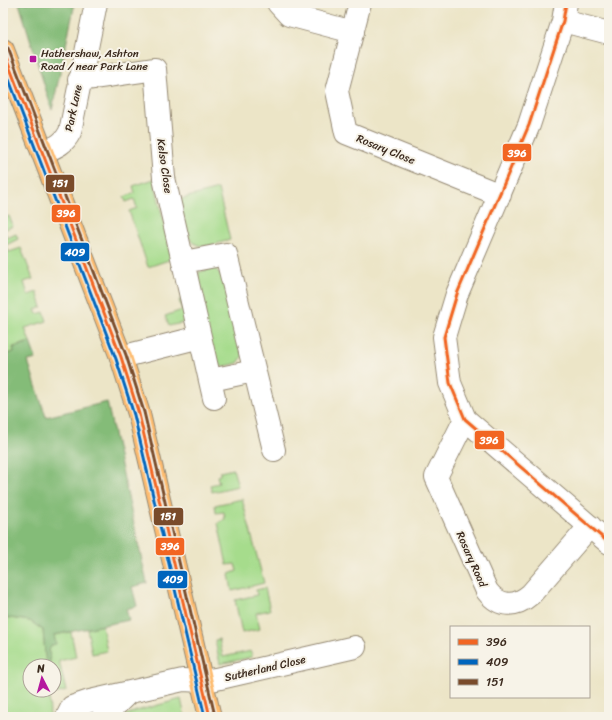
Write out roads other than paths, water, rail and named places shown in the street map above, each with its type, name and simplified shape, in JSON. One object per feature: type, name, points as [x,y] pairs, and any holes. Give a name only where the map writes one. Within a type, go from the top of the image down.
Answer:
[{"type":"highway","points":[[3,50],[44,152],[122,357],[139,414],[210,717]]},
{"type":"street","name":"Park Lane","points":[[44,152],[58,146],[68,136],[96,3]]},
{"type":"street","points":[[278,3],[289,15],[353,32]]},
{"type":"street","name":"Rosary Close","points":[[360,3],[337,91],[346,133],[500,195]]},
{"type":"street","points":[[609,33],[564,12],[529,125],[457,294],[444,337],[450,383],[465,419],[609,544]]},
{"type":"street","name":"Kelso Close","points":[[79,80],[155,69],[164,178],[213,389],[254,371]]},
{"type":"street","points":[[184,262],[226,254],[274,450]]},
{"type":"street","points":[[122,357],[200,337]]},
{"type":"street","name":"Rosary Road","points":[[465,419],[436,477],[487,591],[493,600],[512,604],[524,600],[532,594],[590,526]]},
{"type":"street","name":"Sutherland Close","points":[[67,717],[72,707],[90,701],[183,680],[202,681],[355,647]]},
{"type":"street","points":[[103,717],[128,693]]},
{"type":"place","name":"Hathershaw, Ashton Road / near Park Lane","points":[[33,59]]}]
